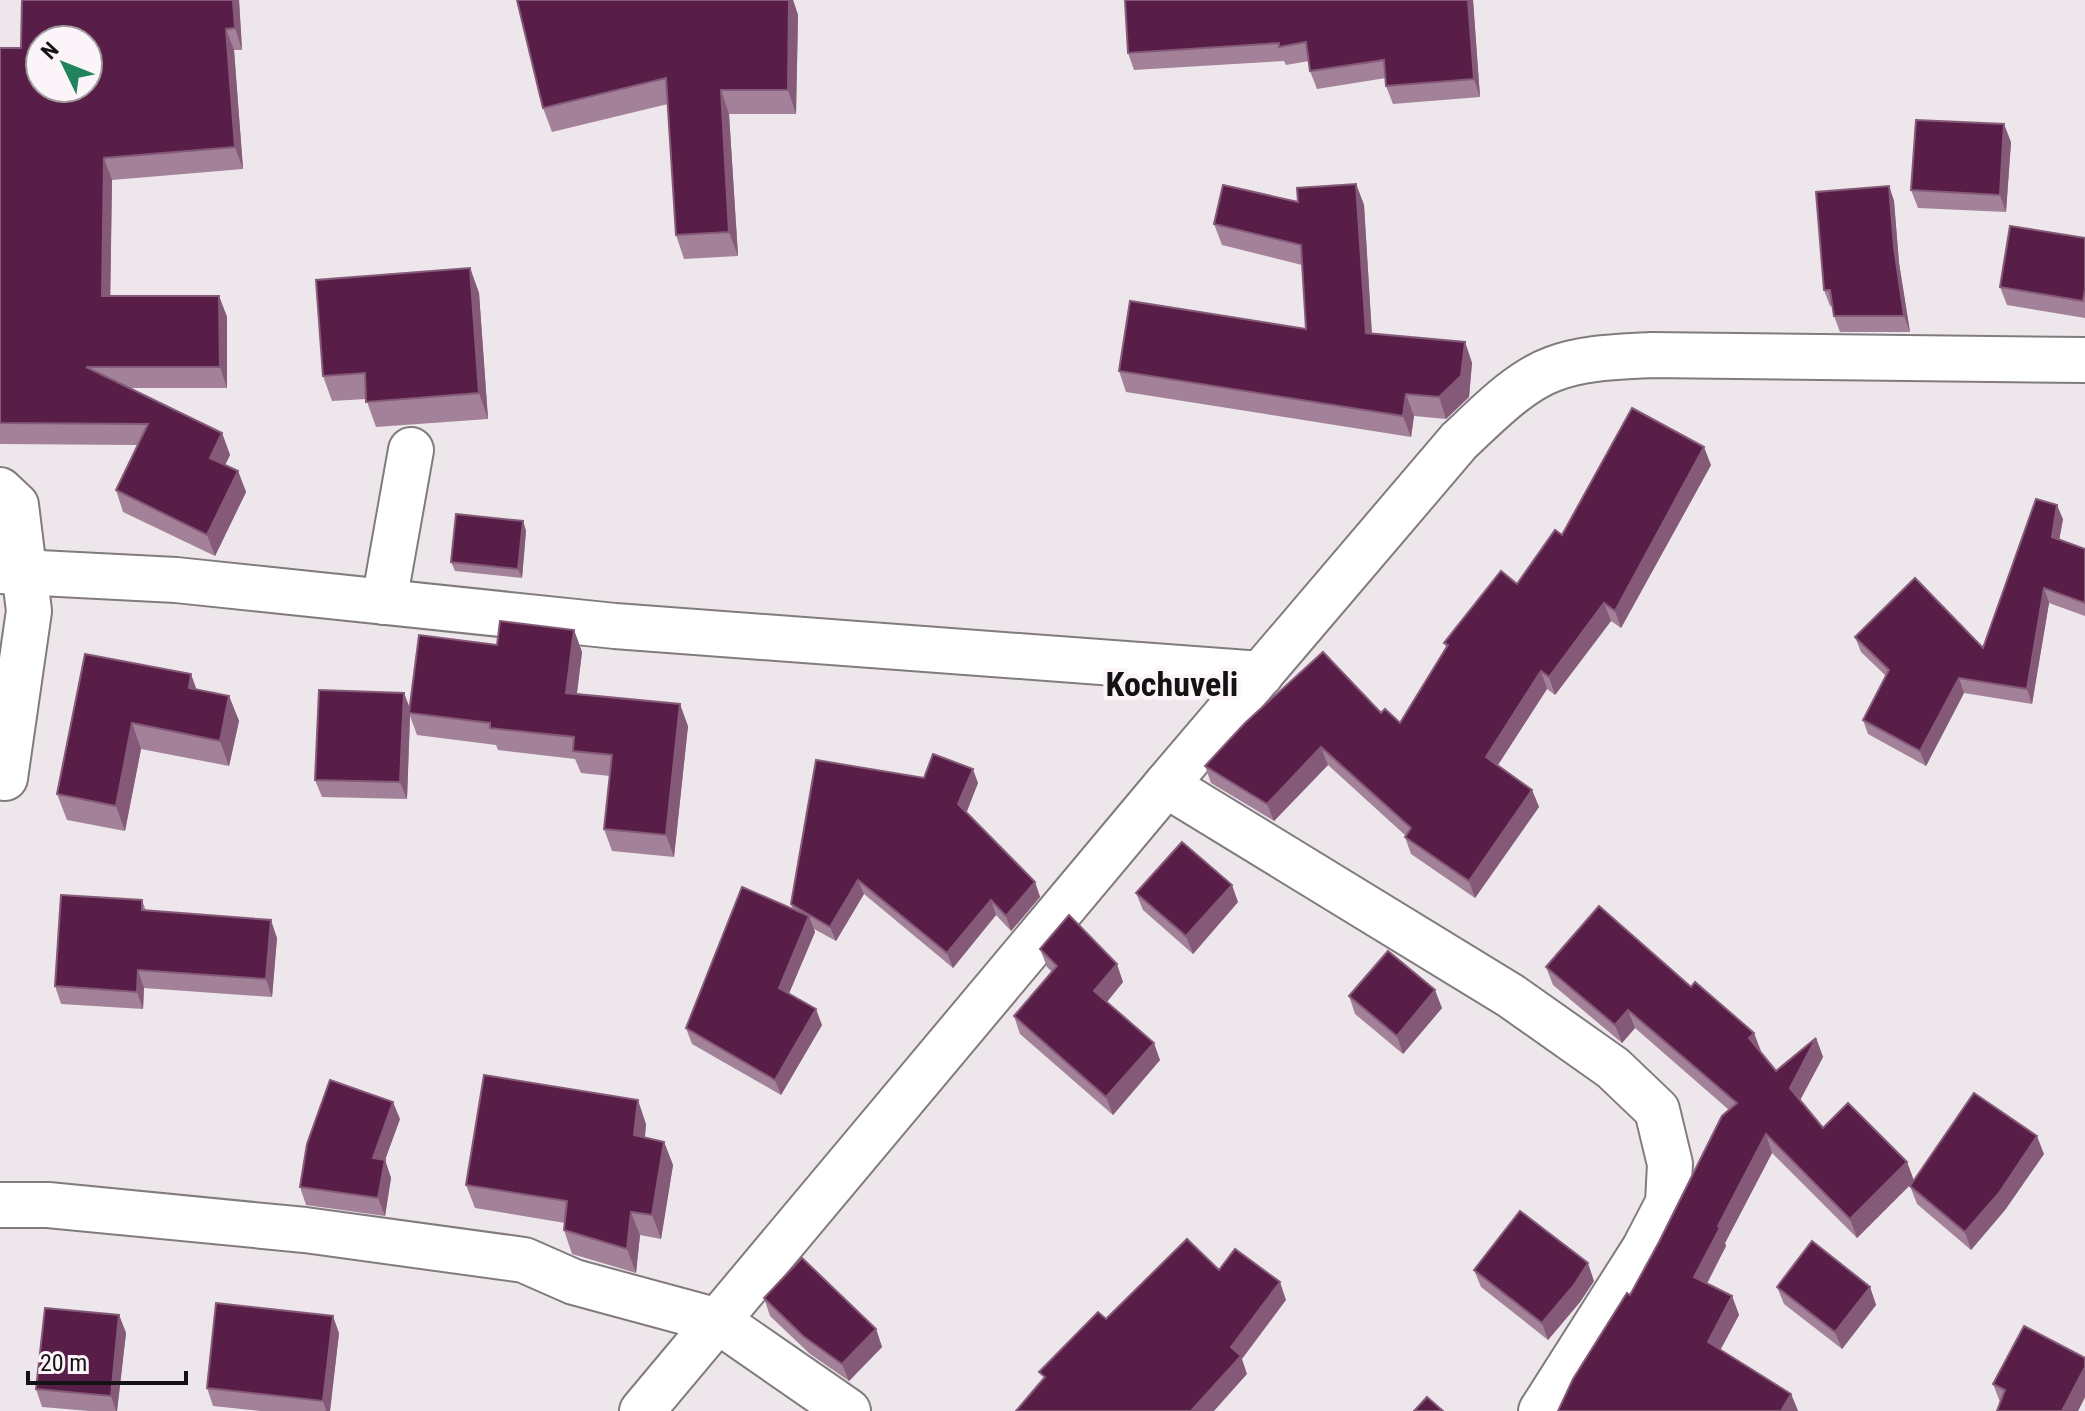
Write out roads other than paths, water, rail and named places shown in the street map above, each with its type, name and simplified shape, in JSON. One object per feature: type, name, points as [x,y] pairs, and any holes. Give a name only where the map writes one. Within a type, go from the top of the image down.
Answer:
[{"type":"street","points":[[642,1411],[1166,785],[1459,441],[1501,401],[1551,369],[1594,358],[1651,355],[2085,360]]},
{"type":"street","points":[[384,602],[411,450]]},
{"type":"street","points":[[0,490],[16,505],[13,572],[29,611],[5,778]]},
{"type":"street","points":[[13,572],[176,580],[615,626],[1261,674]]},
{"type":"street","points":[[1166,785],[1511,996],[1613,1068],[1657,1110],[1670,1164],[1668,1203],[1644,1249],[1541,1411]]},
{"type":"street","points":[[0,1205],[48,1205],[305,1230],[524,1260],[574,1282],[718,1321],[848,1411]]},
{"type":"district","name":"Kochuveli","points":[[1172,684]]}]
